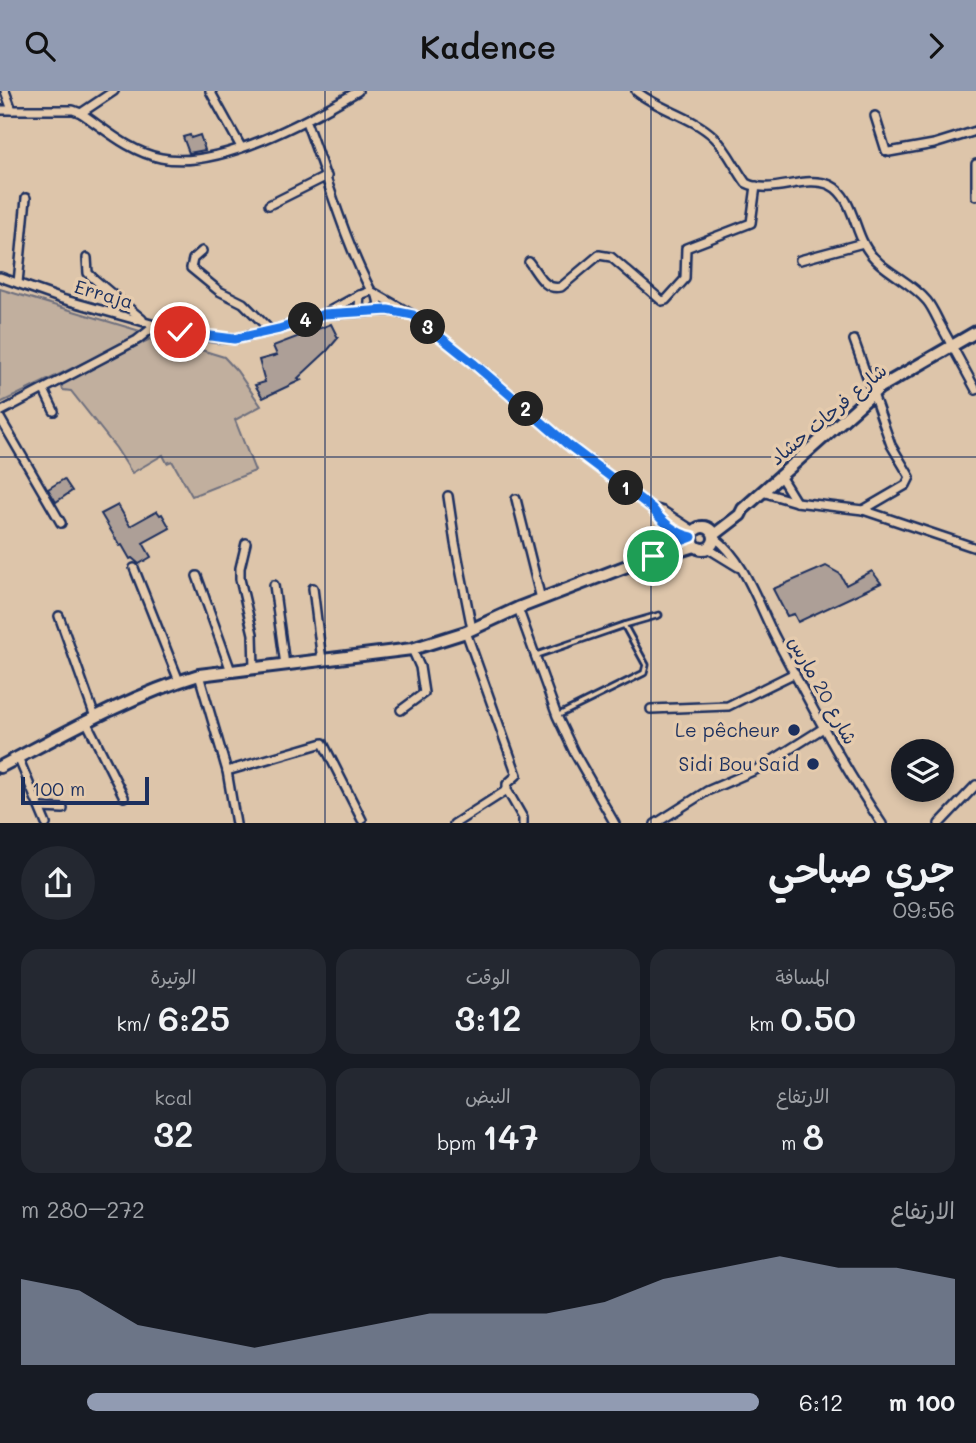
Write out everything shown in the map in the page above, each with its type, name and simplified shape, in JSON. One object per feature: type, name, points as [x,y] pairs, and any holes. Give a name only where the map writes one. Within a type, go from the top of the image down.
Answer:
[{"type":"main road","name":"شارع فرحات حشاد","points":[[712,534],[740,515],[743,509],[872,395],[952,344],[976,332]]},
{"type":"main road","points":[[0,767],[91,719],[179,681],[199,675],[412,649],[469,630],[518,608],[653,556],[660,549],[696,540],[712,544],[712,534],[702,527],[696,540]]},
{"type":"street","points":[[5,91],[12,110]]},
{"type":"street","points":[[81,113],[114,91]]},
{"type":"street","points":[[210,91],[241,147]]},
{"type":"street","points":[[0,110],[62,109],[81,113],[125,143],[159,158],[199,159],[241,147],[306,122],[358,91]]},
{"type":"street","points":[[636,91],[713,137],[746,183],[756,186],[827,184],[842,194],[863,243],[872,257],[927,301],[976,390]]},
{"type":"street","points":[[875,116],[888,152],[934,144],[976,131]]},
{"type":"street","points":[[306,122],[368,293],[379,304],[370,311]]},
{"type":"street","points":[[976,164],[976,196]]},
{"type":"street","points":[[268,205],[327,176]]},
{"type":"street","points":[[529,262],[545,283],[555,288],[561,287],[599,255],[604,255],[611,257],[662,301],[666,300],[685,279],[685,253],[689,246],[722,236],[751,223],[756,186]]},
{"type":"street","points":[[19,282],[26,198]]},
{"type":"street","points":[[800,260],[863,243]]},
{"type":"street","points":[[202,251],[190,263],[191,268],[219,291],[243,303],[271,331]]},
{"type":"street","points":[[87,258],[88,273],[144,321]]},
{"type":"street","name":"Erraja","points":[[0,277],[62,299],[199,336],[234,339],[271,331],[324,314]]},
{"type":"street","points":[[368,293],[359,307],[370,311]]},
{"type":"street","points":[[324,314],[368,293]]},
{"type":"street","points":[[368,293],[413,315],[567,444],[652,508],[663,511],[696,540],[741,569]]},
{"type":"street","points":[[324,314],[393,311],[413,315]]},
{"type":"street","points":[[0,412],[137,340],[156,325]]},
{"type":"street","points":[[854,340],[891,445],[910,477],[906,485],[863,510]]},
{"type":"street","points":[[44,390],[54,411]]},
{"type":"street","points":[[0,418],[61,523]]},
{"type":"street","points":[[780,476],[796,502]]},
{"type":"street","points":[[762,492],[796,502],[863,510],[900,520],[976,548]]},
{"type":"street","points":[[448,496],[469,630],[517,771],[515,778],[507,784],[507,790],[523,818],[523,823]]},
{"type":"street","points":[[516,499],[541,599]]},
{"type":"street","name":"شارع 20 مارس","points":[[712,534],[729,549],[741,569],[795,673],[881,823]]},
{"type":"street","points":[[246,543],[240,579],[253,634],[254,669]]},
{"type":"street","points":[[134,568],[179,681]]},
{"type":"street","points":[[197,576],[231,671]]},
{"type":"street","points":[[274,585],[285,665]]},
{"type":"street","points":[[313,588],[322,661]]},
{"type":"street","points":[[518,608],[557,716],[614,823]]},
{"type":"street","points":[[60,616],[91,719],[124,797]]},
{"type":"street","points":[[401,710],[424,693],[420,667],[412,649]]},
{"type":"street","points":[[651,709],[728,706],[795,673]]},
{"type":"street","points":[[199,675],[227,772],[236,823]]},
{"type":"street","points":[[657,823],[707,791],[760,768],[825,727]]},
{"type":"street","points":[[227,772],[323,743],[362,820]]},
{"type":"street","points":[[18,757],[46,823]]},
{"type":"street","points":[[940,823],[976,785]]},
{"type":"street","points":[[456,823],[507,790]]},
{"type":"street","points":[[40,809],[63,809]]},
{"type":"lane","points":[[537,655],[659,615]]},
{"type":"lane","points":[[557,716],[644,673],[646,665],[624,625]]},
{"type":"shaded area","points":[[0,289],[140,331],[139,336],[0,403]]},
{"type":"shaded area","points":[[156,336],[224,357],[237,371],[261,406],[235,420],[255,471],[192,496],[172,461],[167,463],[163,455],[132,473],[71,391],[63,390],[61,384]]},
{"type":"building","points":[[190,135],[191,138],[200,135],[205,150],[189,153],[183,137]]},
{"type":"building","points":[[331,324],[338,338],[298,378],[301,380],[263,398],[255,385],[265,382],[259,360],[277,355],[273,346]]},
{"type":"building","points":[[64,479],[72,491],[56,502],[48,489]]},
{"type":"building","points":[[118,505],[130,526],[157,511],[162,514],[170,528],[143,543],[151,557],[139,564],[130,559],[122,545],[120,546],[101,514]]},
{"type":"building","points":[[826,566],[840,574],[846,585],[872,571],[881,583],[798,622],[794,614],[787,616],[773,589]]},
{"type":"place","name":"Le pêcheur","points":[[794,730]]},
{"type":"place","name":"Sidi Bou Said","points":[[813,764]]},
{"type":"route","points":[[180,332],[234,339],[279,329],[324,314],[388,310],[413,315],[567,444],[652,508],[659,518],[682,534],[692,537],[660,549],[653,556]]}]
